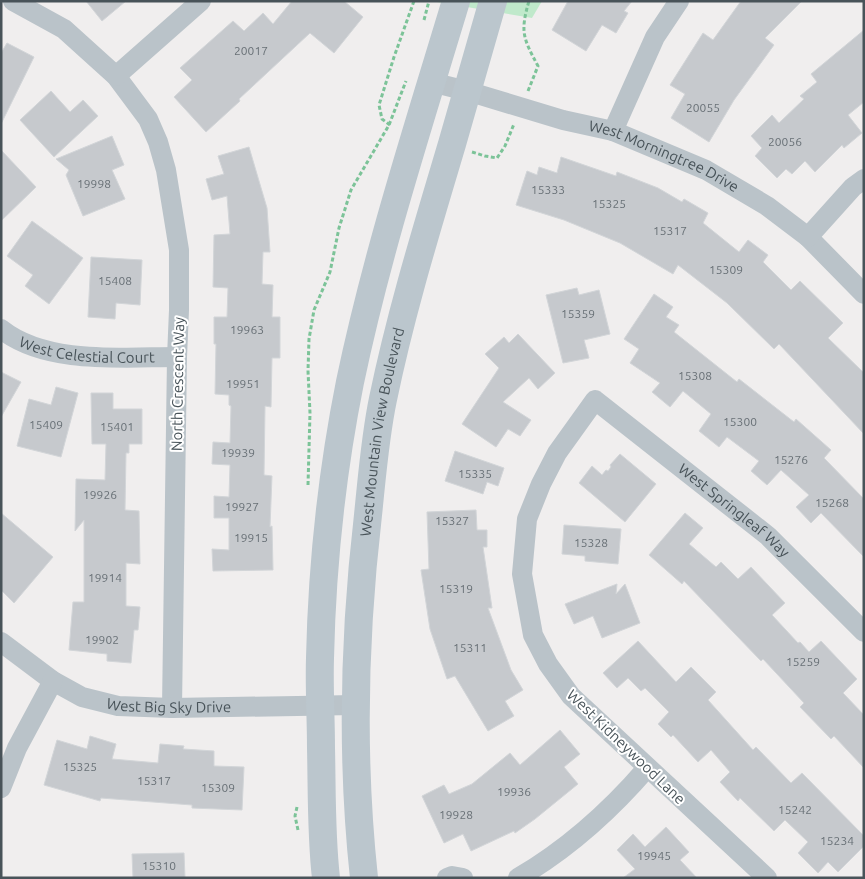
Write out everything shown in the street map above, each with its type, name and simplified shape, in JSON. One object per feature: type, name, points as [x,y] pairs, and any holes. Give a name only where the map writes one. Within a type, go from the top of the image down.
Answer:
[{"type":"street","name":"North Crescent Way","points":[[13,1],[64,29],[116,76],[148,119],[158,142],[166,170],[179,250],[172,708]]},
{"type":"street","points":[[116,76],[201,1]]},
{"type":"street","points":[[326,878],[322,824],[320,658],[326,555],[333,492],[350,383],[374,283],[456,1]]},
{"type":"street","name":"West Mountain View Boulevard","points":[[364,878],[360,838],[355,705],[357,648],[364,546],[382,402],[402,314],[493,1]]},
{"type":"street","points":[[613,131],[655,37],[679,1]]},
{"type":"street","name":"West Morningtree Drive","points":[[431,82],[563,120],[613,131],[706,170],[767,206],[808,237],[864,294]]},
{"type":"street","points":[[808,237],[853,187],[864,179]]},
{"type":"street","name":"West Celestial Court","points":[[1,329],[29,344],[80,357],[177,357]]},
{"type":"street","name":"West Springleaf Way","points":[[595,400],[768,536],[864,632]]},
{"type":"street","name":"West Kidneywood Lane","points":[[595,400],[556,453],[540,484],[527,519],[522,574],[533,635],[548,664],[570,696],[767,878]]},
{"type":"street","name":"West Big Sky Drive","points":[[1,642],[53,681],[82,697],[118,706],[172,708],[355,705]]},
{"type":"street","points":[[1,788],[17,748],[53,681]]},
{"type":"street","points":[[518,878],[552,855],[609,809],[647,768]]},
{"type":"street","points":[[447,878],[452,876],[463,878]]},
{"type":"green space","points":[[431,1],[542,1],[532,18]]},
{"type":"building","points":[[86,1],[126,1],[102,21]]},
{"type":"building","points":[[292,1],[344,1],[363,17],[334,53],[310,33],[206,132],[174,97],[192,80],[180,68],[233,21],[244,31],[263,13],[273,24]]},
{"type":"building","points":[[568,1],[632,1],[624,11],[628,13],[616,33],[602,25],[586,51],[552,30]]},
{"type":"building","points":[[741,1],[802,1],[765,38],[774,45],[734,100],[709,142],[671,118],[685,94],[670,85],[703,33],[713,40]]},
{"type":"building","points":[[864,30],[864,102],[848,115],[862,133],[844,148],[842,145],[815,172],[805,161],[792,174],[786,169],[777,178],[755,156],[762,148],[751,136],[772,115],[779,123],[804,99],[800,96],[817,82],[811,74]]},
{"type":"building","points":[[7,43],[34,57],[1,124],[1,53]]},
{"type":"building","points":[[51,91],[70,112],[83,100],[98,116],[54,157],[20,120]]},
{"type":"building","points":[[112,136],[124,165],[112,170],[125,199],[83,216],[66,175],[69,170],[56,159]]},
{"type":"building","points":[[249,147],[267,208],[270,252],[263,252],[262,284],[273,285],[272,317],[280,317],[280,358],[272,358],[271,407],[265,406],[264,475],[272,476],[270,527],[272,526],[273,570],[213,571],[212,549],[229,550],[229,518],[214,518],[214,496],[229,497],[230,465],[212,464],[213,442],[230,443],[231,406],[229,405],[229,395],[215,394],[216,344],[214,344],[214,317],[227,317],[228,288],[213,287],[214,235],[230,234],[227,196],[212,200],[206,179],[224,174],[218,156]]},
{"type":"building","points":[[1,150],[36,187],[1,221]]},
{"type":"building","points":[[561,157],[616,176],[617,172],[658,188],[682,202],[684,199],[708,213],[703,223],[739,252],[748,240],[768,255],[763,262],[791,290],[800,281],[843,323],[828,338],[864,373],[864,434],[779,344],[774,349],[727,303],[678,265],[673,274],[620,243],[564,220],[516,205],[527,171],[537,175],[539,167],[557,173]]},
{"type":"building","points":[[32,221],[83,258],[49,304],[25,286],[33,275],[7,256]]},
{"type":"building","points":[[91,257],[142,260],[140,305],[116,303],[115,319],[88,317]]},
{"type":"building","points":[[577,288],[579,295],[599,290],[610,334],[584,340],[589,358],[563,363],[546,295]]},
{"type":"building","points":[[654,294],[673,307],[666,317],[679,325],[674,332],[737,382],[739,379],[794,422],[796,419],[831,450],[824,458],[864,499],[864,557],[821,513],[811,523],[796,507],[809,495],[781,470],[767,485],[751,471],[759,461],[727,437],[719,447],[699,431],[711,414],[683,391],[670,407],[652,392],[660,383],[630,363],[639,349],[624,339]]},
{"type":"building","points":[[518,334],[555,373],[538,389],[529,378],[503,402],[531,420],[520,436],[508,429],[496,447],[462,424],[499,368],[485,354],[504,337],[509,343]]},
{"type":"building","points":[[1,372],[21,382],[1,417]]},
{"type":"building","points":[[56,387],[78,393],[61,457],[17,446],[29,399],[51,405]]},
{"type":"building","points":[[91,393],[113,393],[113,409],[142,409],[142,444],[129,444],[129,453],[126,453],[125,510],[139,511],[140,564],[126,563],[126,606],[140,607],[138,630],[134,630],[131,663],[107,661],[107,654],[69,650],[73,602],[84,602],[84,520],[75,531],[76,479],[105,480],[106,444],[92,444]]},
{"type":"building","points":[[455,451],[504,468],[498,486],[487,482],[483,494],[445,481]]},
{"type":"building","points":[[620,454],[656,484],[625,522],[579,483],[592,466],[602,475],[606,470],[608,471],[611,467],[610,465]]},
{"type":"building","points":[[476,510],[477,530],[487,530],[487,547],[483,547],[492,608],[488,608],[511,670],[523,690],[505,701],[514,716],[488,731],[455,676],[447,679],[430,629],[421,570],[429,569],[427,512]]},
{"type":"building","points":[[1,513],[53,557],[14,603],[1,590]]},
{"type":"building","points":[[685,513],[703,528],[689,544],[716,567],[721,562],[738,579],[751,567],[785,603],[772,615],[798,643],[800,642],[809,652],[821,641],[857,679],[843,693],[864,715],[864,768],[834,736],[831,739],[800,707],[804,703],[763,659],[761,661],[684,581],[682,584],[649,555]]},
{"type":"building","points":[[564,525],[621,529],[618,564],[585,561],[585,556],[562,554]]},
{"type":"building","points":[[617,584],[616,594],[625,584],[640,623],[602,638],[593,616],[574,624],[565,604]]},
{"type":"building","points":[[638,641],[676,682],[691,667],[716,692],[708,700],[753,750],[756,747],[791,783],[802,773],[864,836],[864,846],[838,872],[828,862],[818,873],[798,853],[808,842],[785,820],[774,831],[740,798],[738,801],[720,782],[730,772],[711,750],[698,762],[673,735],[671,737],[658,724],[669,712],[645,688],[641,691],[628,678],[617,688],[603,673]]},
{"type":"building","points":[[560,730],[580,754],[564,767],[578,784],[515,833],[514,831],[471,851],[463,834],[444,843],[422,796],[444,785],[449,794],[472,784],[510,753],[520,765]]},
{"type":"building","points":[[90,736],[116,744],[112,759],[158,763],[160,744],[184,746],[183,749],[214,751],[214,766],[244,767],[242,810],[192,808],[192,805],[101,798],[100,801],[44,785],[57,740],[87,749]]},
{"type":"building","points":[[666,827],[689,852],[680,860],[697,878],[623,878],[635,869],[617,850],[633,834],[645,847]]},
{"type":"building","points":[[184,853],[185,878],[133,878],[132,854]]}]
